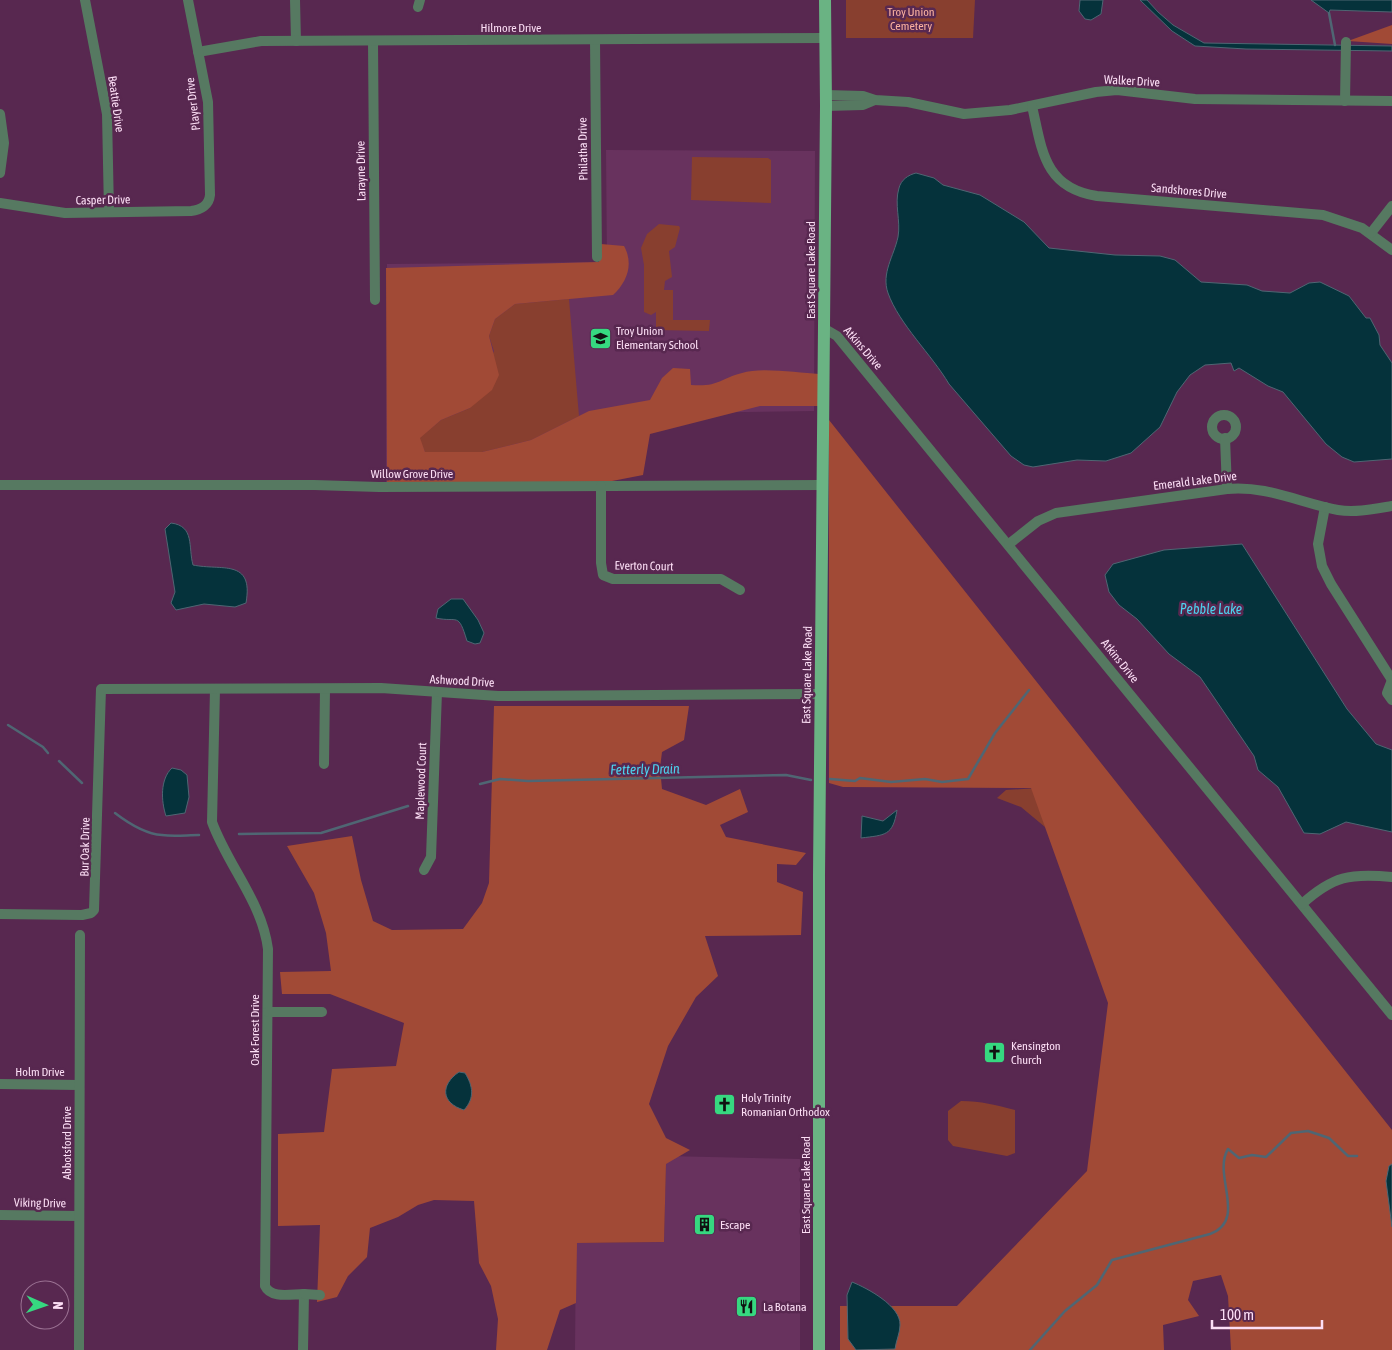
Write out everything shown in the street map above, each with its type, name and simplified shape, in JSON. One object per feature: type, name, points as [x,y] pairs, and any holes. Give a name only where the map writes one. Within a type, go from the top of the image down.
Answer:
[{"type":"main road","name":"East Square Lake Road","points":[[819,1350],[821,694],[826,100],[824,0]]},
{"type":"street","name":"Beattie Drive","points":[[85,0],[107,114],[109,212]]},
{"type":"street","name":"Player Drive","points":[[188,0],[209,113],[210,195],[206,205]]},
{"type":"street","points":[[295,0],[296,41]]},
{"type":"street","name":"Hilmore Drive","points":[[198,52],[245,43],[296,41],[825,38]]},
{"type":"street","name":"Philatha Drive","points":[[595,40],[597,257]]},
{"type":"street","name":"Larayne Drive","points":[[373,41],[375,300]]},
{"type":"street","points":[[1345,101],[1346,42]]},
{"type":"street","name":"Walker Drive","points":[[826,100],[862,106],[875,100],[908,102],[964,114],[994,113],[1096,92],[1117,90],[1194,99],[1392,101]]},
{"type":"street","name":"Sandshores Drive","points":[[1032,106],[1046,162],[1059,181],[1074,191],[1097,196],[1323,215],[1353,223],[1391,246]]},
{"type":"street","points":[[0,114],[4,143],[0,173]]},
{"type":"street","name":"Casper Drive","points":[[0,203],[55,212],[191,211],[206,205]]},
{"type":"street","points":[[1371,233],[1392,206]]},
{"type":"street","name":"Atkins Drive","points":[[824,329],[837,336],[1009,544],[1392,1015]]},
{"type":"street","points":[[1225,438],[1227,489]]},
{"type":"street","name":"Willow Grove Drive","points":[[0,485],[305,485],[379,487],[823,485]]},
{"type":"street","name":"Everton Court","points":[[601,486],[601,563],[603,575],[613,580],[721,579],[740,590]]},
{"type":"street","name":"Emerald Lake Drive","points":[[1009,544],[1038,521],[1056,513],[1227,489],[1249,488],[1349,511],[1392,506]]},
{"type":"street","points":[[1325,507],[1318,544],[1322,566],[1331,584],[1392,680],[1387,693],[1392,700]]},
{"type":"street","name":"Ashwood Drive","points":[[101,689],[381,688],[498,696],[821,694]]},
{"type":"street","name":"Bur Oak Drive","points":[[0,914],[82,915],[91,913],[94,910],[101,689]]},
{"type":"street","name":"Oak Forest Drive","points":[[215,689],[212,822],[218,840],[259,912],[265,928],[268,949],[265,1286],[274,1294],[320,1295]]},
{"type":"street","points":[[324,764],[325,689]]},
{"type":"street","name":"Maplewood Court","points":[[424,870],[431,857],[437,692]]},
{"type":"street","points":[[1302,904],[1323,886],[1339,878],[1362,875],[1392,877]]},
{"type":"street","name":"Abbotsford Drive","points":[[79,1350],[80,935]]},
{"type":"street","points":[[268,1012],[322,1012]]},
{"type":"street","name":"Holm Drive","points":[[0,1084],[79,1085]]},
{"type":"street","name":"Viking Drive","points":[[0,1215],[79,1216]]},
{"type":"street","points":[[303,1350],[304,1294]]},
{"type":"shaded area","points":[[1392,25],[1392,44],[1348,41]]},
{"type":"shaded area","name":"Troy Union Elementary School","points":[[606,150],[815,151],[814,411],[607,414],[607,482],[386,482],[387,264],[607,262]]},
{"type":"shaded area","points":[[601,244],[624,246],[627,253],[628,272],[618,290],[613,295],[515,304],[495,319],[489,336],[499,375],[492,390],[470,408],[441,420],[420,438],[425,452],[482,452],[531,440],[589,411],[650,400],[662,378],[673,368],[690,369],[691,385],[713,384],[734,375],[759,370],[819,374],[818,406],[760,406],[650,434],[643,475],[607,482],[387,482],[386,268],[599,262]]},
{"type":"shaded area","points":[[829,420],[1392,1130],[1392,1350],[1231,1350],[1228,1296],[1221,1275],[1193,1281],[1188,1300],[1199,1316],[1163,1325],[1164,1350],[840,1350],[840,1306],[957,1306],[1087,1171],[1108,1003],[1031,788],[843,787],[829,783]]},
{"type":"shaded area","points":[[494,706],[689,706],[684,740],[662,752],[660,768],[662,789],[706,805],[740,789],[748,812],[720,825],[726,837],[806,853],[796,865],[777,864],[777,882],[803,892],[801,935],[705,936],[718,976],[696,997],[668,1046],[649,1104],[666,1138],[690,1150],[666,1164],[664,1242],[577,1243],[576,1303],[560,1310],[547,1350],[496,1350],[498,1319],[491,1286],[479,1263],[474,1201],[434,1200],[418,1205],[398,1217],[370,1228],[367,1257],[348,1276],[337,1297],[317,1302],[320,1225],[278,1226],[278,1134],[324,1132],[332,1069],[396,1066],[404,1023],[330,994],[282,994],[280,972],[331,971],[326,933],[314,893],[287,846],[352,836],[361,880],[373,921],[392,930],[463,929],[482,903],[489,883]]},
{"type":"shaded area","points":[[666,1156],[800,1159],[800,1350],[575,1350],[576,1243],[664,1242]]},
{"type":"green space","name":"Troy Union Cemetery","points":[[846,0],[975,0],[973,38],[846,38]]},
{"type":"green space","points":[[692,157],[768,158],[771,160],[771,203],[691,200]]},
{"type":"green space","points":[[659,224],[679,226],[680,228],[675,247],[669,251],[672,277],[665,281],[664,290],[673,290],[673,320],[710,320],[709,331],[656,330],[656,312],[651,315],[644,312],[644,265],[641,248],[647,234]]},
{"type":"green space","points":[[569,299],[579,416],[531,440],[482,452],[425,452],[419,438],[441,420],[470,408],[494,351],[489,336],[495,319],[515,304]]},
{"type":"green space","points":[[1038,788],[1045,827],[1021,807],[997,798],[1006,790]]},
{"type":"green space","points":[[961,1101],[995,1105],[1015,1110],[1015,1153],[1007,1156],[953,1146],[948,1140],[948,1111]]},
{"type":"water","points":[[1080,0],[1103,0],[1101,14],[1091,20],[1085,19],[1079,11]]},
{"type":"water","points":[[1140,0],[1147,0],[1173,25],[1204,43],[1392,46],[1392,51],[1246,49],[1195,46],[1172,31]]},
{"type":"water","points":[[1311,0],[1392,0],[1392,12],[1330,10],[1329,13]]},
{"type":"water","points":[[916,173],[934,178],[943,185],[980,195],[1024,222],[1049,248],[1115,255],[1160,256],[1175,260],[1201,282],[1247,285],[1262,291],[1290,293],[1309,283],[1320,282],[1349,296],[1366,318],[1370,318],[1379,335],[1380,345],[1392,363],[1392,459],[1354,462],[1342,457],[1326,444],[1283,392],[1268,386],[1239,368],[1234,371],[1231,363],[1205,365],[1190,375],[1177,392],[1160,427],[1131,453],[1106,461],[1077,460],[1033,467],[1024,465],[1011,456],[949,384],[908,328],[893,305],[888,293],[886,286],[887,272],[899,231],[897,200],[899,188],[905,178]]},
{"type":"water","points":[[171,523],[184,528],[187,533],[193,565],[233,569],[240,573],[245,579],[247,589],[246,603],[235,607],[204,604],[176,610],[171,603],[175,592],[165,529]]},
{"type":"water","name":"Pebble Lake","points":[[1242,544],[1347,709],[1376,744],[1392,750],[1392,832],[1346,822],[1320,834],[1304,833],[1278,787],[1258,770],[1254,756],[1200,677],[1169,654],[1137,619],[1119,605],[1109,592],[1105,575],[1113,564],[1164,550]]},
{"type":"water","points":[[451,599],[463,599],[478,620],[484,633],[480,643],[475,644],[467,641],[461,625],[456,620],[436,618],[438,609]]},
{"type":"water","points":[[172,768],[181,770],[187,775],[189,797],[185,813],[166,816],[163,804],[163,790],[165,778]]},
{"type":"water","points":[[897,810],[893,825],[886,833],[861,838],[862,816],[883,821]]},
{"type":"water","points":[[459,1072],[465,1073],[472,1092],[470,1101],[464,1110],[451,1103],[446,1093],[449,1082]]},
{"type":"water","points":[[1392,1164],[1392,1227],[1386,1181],[1389,1166]]},
{"type":"water","points":[[852,1282],[874,1293],[895,1311],[900,1325],[895,1349],[856,1350],[848,1339],[847,1295]]},
{"type":"waterway","points":[[1329,13],[1335,45]]},
{"type":"waterway","name":"Fetterly Drain","points":[[830,779],[855,781],[860,778],[891,782],[925,779],[942,782],[968,779],[995,733],[1029,690]]},
{"type":"waterway","points":[[8,725],[43,747],[48,753]]},
{"type":"waterway","points":[[59,761],[82,783]]},
{"type":"waterway","name":"Fetterly Drain","points":[[480,784],[500,779],[528,781],[786,775],[811,780]]},
{"type":"waterway","name":"Fetterly Drain","points":[[239,834],[321,833],[408,806]]},
{"type":"waterway","points":[[115,813],[150,833],[171,836],[199,835]]},
{"type":"waterway","points":[[1030,1350],[1065,1311],[1097,1285],[1112,1260],[1210,1234],[1221,1227],[1227,1218],[1228,1208],[1224,1171],[1224,1160],[1228,1149],[1239,1158],[1252,1155],[1266,1157],[1291,1133],[1308,1131],[1329,1138],[1348,1156],[1357,1156]]},
{"type":"place","name":"Troy Union Elementary School","points":[[600,338]]},
{"type":"place","name":"Kensington Church","points":[[995,1053]]},
{"type":"place","name":"Holy Trinity Romanian Orthodox","points":[[725,1105]]},
{"type":"place","name":"Escape","points":[[704,1225]]},
{"type":"place","name":"La Botana","points":[[747,1307]]}]
